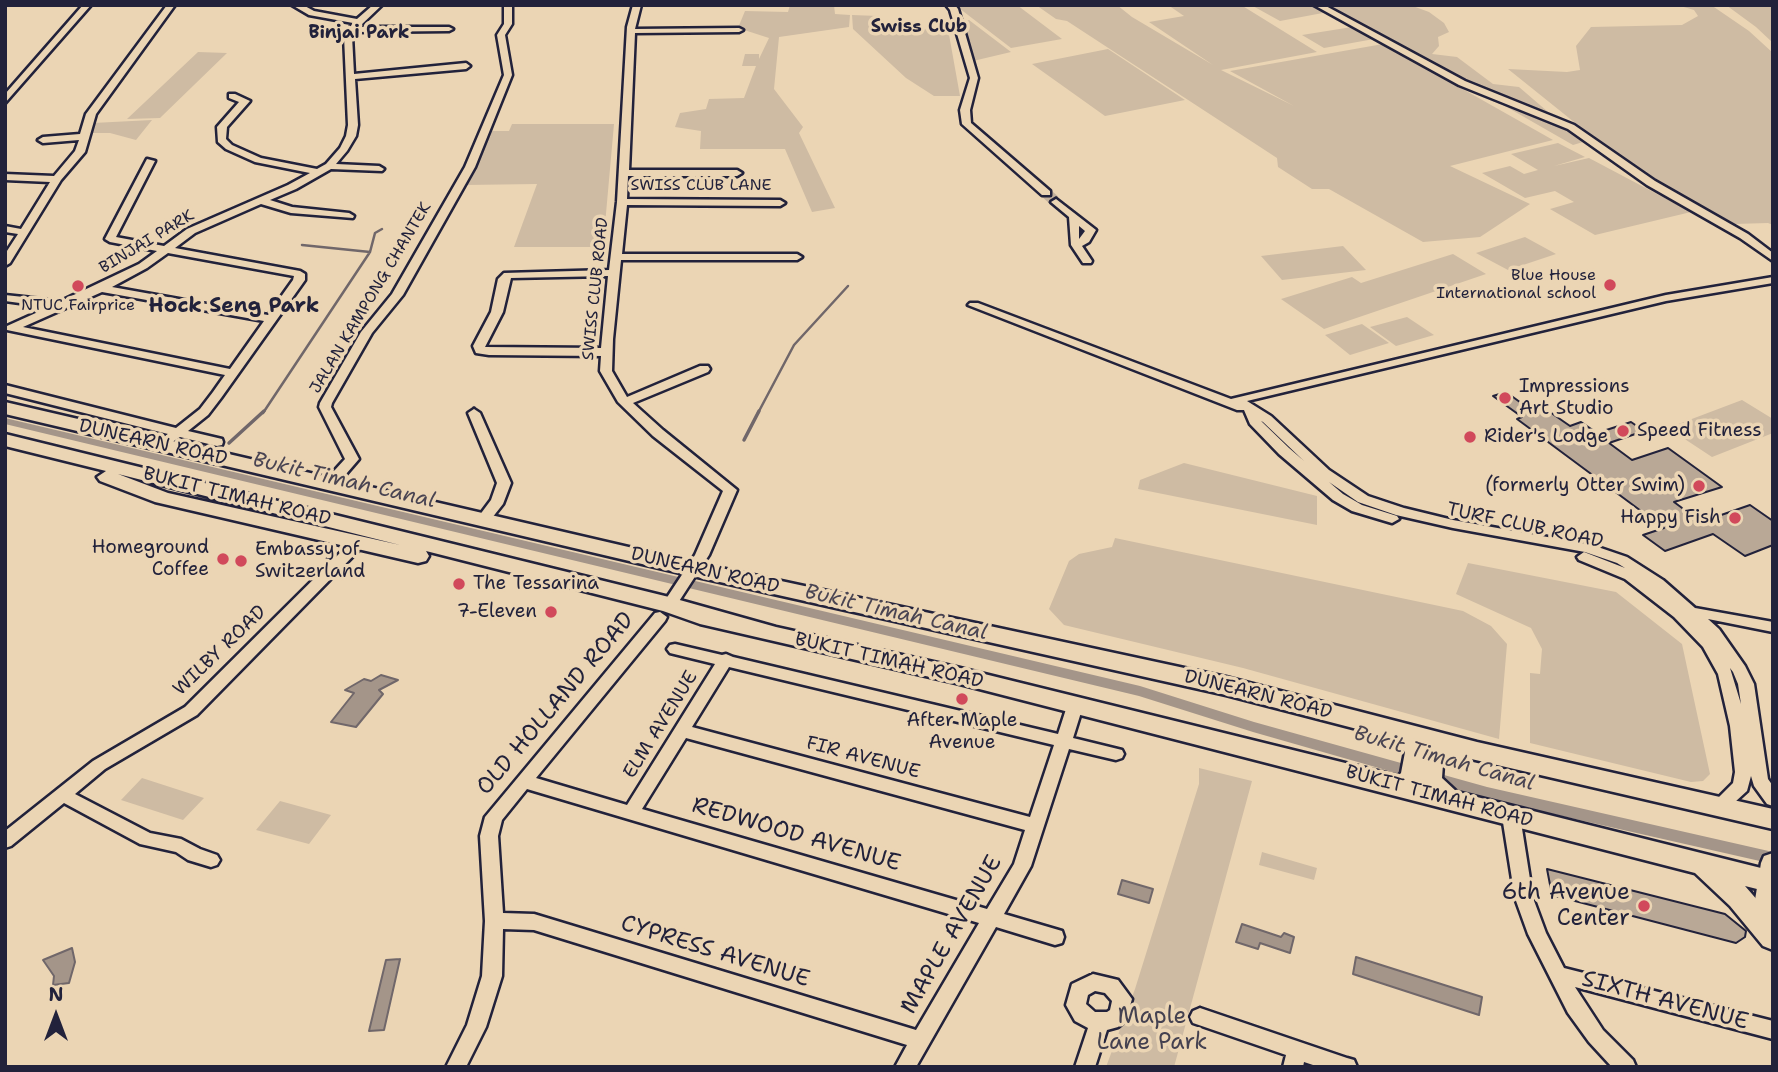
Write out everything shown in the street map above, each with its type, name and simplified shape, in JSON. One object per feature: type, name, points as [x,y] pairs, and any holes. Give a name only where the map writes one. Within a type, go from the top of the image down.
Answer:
[{"type":"highway","name":"DUNEARN ROAD","points":[[5,408],[110,433],[171,438],[329,485],[482,520],[691,573],[1226,685],[1477,751],[1773,819]]},
{"type":"highway","points":[[80,460],[100,451],[111,440],[110,433]]},
{"type":"highway","points":[[137,473],[138,466],[171,438]]},
{"type":"highway","name":"BUKIT TIMAH ROAD","points":[[5,440],[137,473],[253,510],[668,606],[858,663],[956,675],[1075,706],[1416,773],[1455,801],[1703,865],[1771,872]]},
{"type":"highway","points":[[5,453],[90,472],[162,498],[253,510],[358,543],[668,606]]},
{"type":"highway","points":[[1226,685],[1409,738],[1417,751],[1416,773]]},
{"type":"highway","points":[[1416,773],[1438,753],[1448,750],[1477,751]]},
{"type":"highway","points":[[1416,773],[1439,793],[1455,801]]},
{"type":"highway","points":[[1703,865],[1740,898],[1773,938]]},
{"type":"main road","points":[[1771,872],[1767,900],[1773,932]]},
{"type":"street","points":[[5,100],[87,5]]},
{"type":"street","points":[[5,262],[57,180],[80,152],[91,114],[171,5]]},
{"type":"street","points":[[296,5],[312,13],[356,26],[449,29]]},
{"type":"street","points":[[356,26],[378,5]]},
{"type":"street","name":"JALAN KAMPONG CHANTEK","points":[[329,485],[352,459],[325,407],[326,403],[367,332],[397,295],[470,167],[508,75],[501,35],[508,24],[508,5]]},
{"type":"street","name":"SWISS CLUB ROAD","points":[[637,5],[631,31],[618,257],[606,371],[625,402],[730,490],[691,573]]},
{"type":"street","points":[[1318,5],[1462,83],[1571,127],[1651,183],[1744,236],[1773,258]]},
{"type":"street","points":[[953,10],[974,78],[965,110],[967,124],[1046,193]]},
{"type":"street","name":"BINJAI PARK","points":[[9,329],[102,288],[143,267],[191,231],[261,201],[325,169],[351,136],[353,125],[347,45],[348,36],[356,26]]},
{"type":"street","points":[[631,31],[739,30]]},
{"type":"street","points":[[349,77],[466,66]]},
{"type":"street","points":[[233,96],[245,101],[222,127],[221,140],[229,147],[258,160],[325,169]]},
{"type":"street","points":[[43,140],[84,137]]},
{"type":"street","points":[[150,161],[110,239],[300,274],[204,412],[171,438]]},
{"type":"street","name":"BINJAI PARK","points":[[325,169],[379,169]]},
{"type":"street","points":[[624,173],[737,173]]},
{"type":"street","points":[[5,177],[57,180]]},
{"type":"street","points":[[261,201],[299,211],[349,216]]},
{"type":"street","name":"SWISS CLUB LANE","points":[[622,202],[780,203]]},
{"type":"street","points":[[1056,202],[1087,227],[1075,239]]},
{"type":"street","points":[[1074,216],[1075,239],[1087,261]]},
{"type":"street","points":[[5,229],[23,232]]},
{"type":"street","points":[[618,257],[797,257]]},
{"type":"street","points":[[606,352],[489,351],[480,350],[479,346],[497,312],[504,279],[508,275],[615,273]]},
{"type":"street","points":[[1252,411],[1236,400],[1665,298],[1773,280]]},
{"type":"street","points":[[102,288],[271,319]]},
{"type":"street","points":[[5,298],[64,305]]},
{"type":"street","points":[[974,304],[1252,411]]},
{"type":"street","points":[[9,329],[232,373]]},
{"type":"street","points":[[625,402],[704,369]]},
{"type":"street","name":"DUNEARN ROAD","points":[[5,389],[171,438],[217,442]]},
{"type":"street","name":"TURF CLUB ROAD","points":[[1252,411],[1254,421],[1342,487],[1363,499],[1440,521],[1596,551],[1622,561],[1658,583],[1686,613],[1718,657],[1731,691],[1740,749],[1741,786],[1718,807]]},
{"type":"street","points":[[474,413],[504,483],[498,501],[482,520]]},
{"type":"street","name":"TURF CLUB ROAD","points":[[1282,441],[1327,489],[1357,508],[1392,519],[1597,561],[1630,576],[1686,613],[1724,644],[1746,684],[1760,780],[1773,799]]},
{"type":"street","name":"WILBY ROAD","points":[[5,841],[116,753],[191,711],[358,543]]},
{"type":"street","name":"OLD HOLLAND ROAD","points":[[456,1067],[476,1027],[492,976],[494,921],[489,836],[494,817],[668,606],[691,573]]},
{"type":"street","points":[[1658,583],[1731,618]]},
{"type":"street","points":[[1686,613],[1731,618],[1773,627]]},
{"type":"street","points":[[675,649],[1116,754]]},
{"type":"street","name":"ELM AVENUE","points":[[631,812],[726,659]]},
{"type":"street","name":"MAPLE AVENUE","points":[[905,1067],[1021,866],[1075,706]]},
{"type":"street","name":"FIR AVENUE","points":[[683,731],[1033,825]]},
{"type":"street","name":"REDWOOD AVENUE","points":[[523,780],[1055,937]]},
{"type":"street","points":[[63,795],[146,839],[181,846],[194,855],[211,860]]},
{"type":"street","points":[[1511,816],[1524,898],[1537,934],[1556,974],[1596,1036],[1626,1067]]},
{"type":"street","name":"CYPRESS AVENUE","points":[[494,921],[534,922],[920,1040]]},
{"type":"street","name":"SIXTH AVENUE","points":[[1556,974],[1773,1030]]},
{"type":"street","points":[[1200,1017],[1295,1058],[1347,1067]]},
{"type":"street","points":[[1085,1067],[1099,1023]]},
{"type":"green space","points":[[790,5],[834,5],[835,14],[850,15],[849,27],[779,37],[774,89],[803,127],[799,133],[835,208],[812,212],[785,149],[700,149],[701,131],[675,127],[680,113],[706,109],[709,99],[744,98],[756,66],[742,66],[745,54],[759,54],[759,59],[769,38],[738,28],[745,11],[788,12]]},
{"type":"green space","points":[[955,5],[1017,5],[1062,39],[1011,48]]},
{"type":"green space","points":[[1036,5],[1117,5],[1132,17],[1213,65],[1149,22],[1184,16],[1168,5],[1241,5],[1317,52],[1221,70],[1294,106],[1230,71],[1383,44],[1553,140],[1450,166],[1530,204],[1480,237],[1423,242],[1329,189],[1312,189],[1278,167],[1277,158],[1067,21],[1056,19]]},
{"type":"green space","points":[[1251,5],[1314,5],[1328,12],[1280,21]]},
{"type":"green space","points":[[1323,5],[1410,5],[1429,12],[1444,23],[1449,32],[1438,37],[1439,46],[1432,54],[1457,57],[1493,84],[1519,87],[1583,142],[1573,145]]},
{"type":"green space","points":[[1677,5],[1711,5],[1749,31],[1773,53],[1773,225],[1734,224],[1656,182],[1579,126],[1508,69],[1567,72],[1580,70],[1576,46],[1591,27],[1682,25],[1698,16],[1694,10]]},
{"type":"green space","points":[[1726,5],[1773,5],[1773,43],[1756,27]]},
{"type":"green space","points":[[852,15],[878,16],[890,30],[948,29],[960,96],[934,96],[906,78],[853,29]]},
{"type":"green space","points":[[969,20],[1011,52],[973,61],[964,21]]},
{"type":"green space","points":[[1352,27],[1374,39],[1324,48],[1302,35]]},
{"type":"green space","points":[[1108,49],[1185,100],[1105,116],[1032,64]]},
{"type":"green space","points":[[198,52],[227,53],[160,118],[127,119]]},
{"type":"green space","points":[[152,120],[136,140],[110,133],[89,133],[93,123]]},
{"type":"green space","points":[[512,124],[614,124],[603,247],[514,247],[537,184],[465,185],[492,131],[509,131]]},
{"type":"green space","points":[[1558,143],[1585,157],[1554,166],[1589,158],[1691,212],[1595,235],[1550,209],[1574,202],[1555,191],[1525,198],[1482,173],[1510,166],[1524,174],[1538,170],[1511,154]]},
{"type":"green space","points":[[1525,237],[1556,254],[1508,270],[1476,253]]},
{"type":"green space","points":[[1343,246],[1366,270],[1282,280],[1261,256]]},
{"type":"green space","points":[[1453,254],[1486,274],[1324,329],[1281,299],[1352,277],[1361,283]]},
{"type":"green space","points":[[1407,317],[1434,335],[1396,346],[1370,327]]},
{"type":"green space","points":[[1362,324],[1389,343],[1350,355],[1325,335]]},
{"type":"green space","points":[[1742,400],[1773,419],[1773,433],[1712,457],[1668,428]]},
{"type":"green space","points":[[1184,463],[1317,496],[1317,525],[1138,489],[1140,480]]},
{"type":"green space","points":[[1115,538],[1463,611],[1491,626],[1507,644],[1499,739],[1243,668],[1064,625],[1049,609],[1069,561],[1079,554],[1112,547]]},
{"type":"green space","points":[[1468,563],[1616,592],[1682,644],[1710,774],[1703,781],[1691,782],[1530,743],[1530,673],[1540,674],[1542,649],[1531,628],[1456,594]]},
{"type":"green space","name":"Maple Lane Park","points":[[1199,768],[1252,781],[1174,1067],[1106,1067],[1135,989],[1199,784]]},
{"type":"green space","points":[[142,778],[204,798],[183,820],[121,800]]},
{"type":"green space","points":[[280,801],[331,815],[309,844],[256,830]]},
{"type":"green space","points":[[1262,852],[1317,868],[1314,880],[1259,865]]},
{"type":"shaded area","points":[[381,675],[398,680],[379,690],[383,694],[356,727],[331,722],[354,693],[345,690],[364,679],[371,681]]},
{"type":"shaded area","points":[[1122,880],[1153,889],[1149,903],[1118,894]]},
{"type":"shaded area","points":[[1242,924],[1281,937],[1284,933],[1294,937],[1290,953],[1260,943],[1258,949],[1236,942]]},
{"type":"shaded area","points":[[72,948],[75,962],[69,983],[53,985],[54,976],[43,960]]},
{"type":"shaded area","points":[[1356,957],[1482,997],[1479,1015],[1353,974]]},
{"type":"shaded area","points":[[400,959],[384,1030],[369,1031],[386,960]]},
{"type":"building","points":[[1506,392],[1535,413],[1547,410],[1570,426],[1581,422],[1597,433],[1631,422],[1644,431],[1609,443],[1632,460],[1668,448],[1722,487],[1674,502],[1701,522],[1750,505],[1773,521],[1773,545],[1745,556],[1713,534],[1665,551],[1643,535],[1664,528],[1517,419],[1522,417],[1493,396]]},
{"type":"building","name":"6th Avenue Center","points":[[1547,869],[1725,914],[1746,931],[1745,937],[1736,943],[1552,895]]},
{"type":"waterway","points":[[370,252],[375,233],[382,229]]},
{"type":"waterway","points":[[302,245],[370,252]]},
{"type":"waterway","points":[[263,413],[370,252]]},
{"type":"waterway","points":[[758,413],[794,345],[848,286]]},
{"type":"waterway","points":[[229,443],[264,411]]},
{"type":"waterway","points":[[744,440],[759,411]]},
{"type":"waterway","name":"Bukit Timah Canal","points":[[5,421],[1140,691],[1253,727],[1487,793],[1773,858]]},
{"type":"tunnel","points":[[1046,193],[1056,202]]},
{"type":"place","name":"Blue House International school","points":[[1610,285]]},
{"type":"place","name":"NTUC Fairprice","points":[[78,286]]},
{"type":"place","name":"Impressions Art Studio","points":[[1505,398]]},
{"type":"place","name":"Speed Fitness","points":[[1623,431]]},
{"type":"place","name":"Rider's Lodge","points":[[1470,437]]},
{"type":"place","name":"(formerly Otter Swim)","points":[[1699,486]]},
{"type":"place","name":"Happy Fish","points":[[1735,518]]},
{"type":"place","name":"Homeground Coffee","points":[[223,559]]},
{"type":"place","name":"Embassy of Switzerland","points":[[241,561]]},
{"type":"place","name":"The Tessarina","points":[[459,584]]},
{"type":"place","name":"7-Eleven","points":[[551,612]]},
{"type":"place","name":"After Maple Avenue","points":[[962,699]]},
{"type":"place","name":"6th Avenue Center","points":[[1644,906]]},
{"type":"district","name":"Swiss Club","points":[[919,27]]},
{"type":"district","name":"Binjai Park","points":[[359,33]]},
{"type":"district","name":"Hock Seng Park","points":[[234,307]]}]
